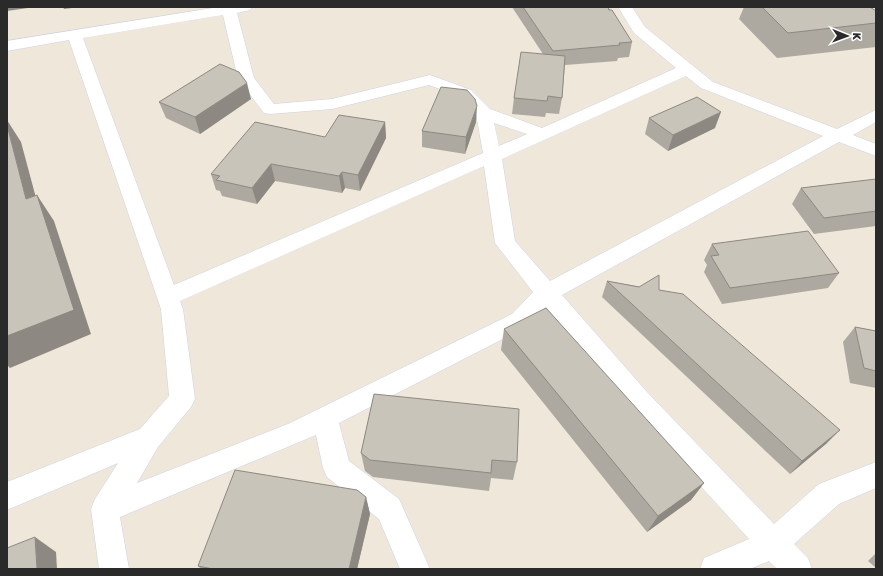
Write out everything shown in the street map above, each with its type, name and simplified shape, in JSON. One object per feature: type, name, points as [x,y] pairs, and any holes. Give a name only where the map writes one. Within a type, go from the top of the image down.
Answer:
[{"type":"street","points":[[146,7],[149,23]]},
{"type":"street","points":[[625,7],[640,30],[707,85],[876,150]]},
{"type":"street","points":[[7,46],[237,8],[246,79],[270,109],[332,104],[430,80],[465,93],[484,113],[543,134]]},
{"type":"street","points":[[75,35],[172,309],[182,399],[149,438],[105,509],[114,569]]},
{"type":"street","points":[[168,297],[543,134],[687,69]]},
{"type":"street","points":[[484,113],[505,243],[638,400],[797,569]]},
{"type":"street","points":[[105,509],[297,432],[520,320],[546,293],[876,115]]},
{"type":"street","points":[[325,418],[337,468],[389,509],[415,569]]},
{"type":"street","points":[[7,496],[149,438]]},
{"type":"street","points":[[715,569],[773,544],[829,494],[876,475]]},
{"type":"building","points":[[523,7],[608,7],[609,10],[612,10],[632,42],[619,43],[620,45],[553,51]]},
{"type":"building","points":[[762,7],[870,7],[876,11],[876,23],[788,33]]},
{"type":"building","points":[[521,52],[565,56],[562,98],[548,96],[547,101],[514,98]]},
{"type":"building","points":[[220,64],[239,72],[247,83],[195,117],[159,102]]},
{"type":"building","points":[[441,87],[467,90],[475,99],[477,106],[466,137],[422,131]]},
{"type":"building","points":[[697,97],[721,112],[673,135],[649,118]]},
{"type":"building","points":[[339,115],[385,122],[358,175],[342,172],[339,176],[271,164],[252,188],[216,180],[220,176],[211,174],[255,122],[325,137]]},
{"type":"building","points":[[7,125],[26,199],[37,195],[74,310],[7,336]]},
{"type":"building","points":[[876,179],[876,211],[824,218],[801,188]]},
{"type":"building","points":[[808,231],[839,273],[730,288],[711,256],[719,255],[712,244]]},
{"type":"building","points":[[659,275],[659,290],[683,294],[840,430],[802,461],[607,281],[639,287]]},
{"type":"building","points":[[546,308],[704,483],[658,516],[504,329]]},
{"type":"building","points":[[855,327],[876,331],[876,371],[864,368]]},
{"type":"building","points":[[374,394],[519,409],[517,462],[492,460],[491,473],[370,460],[361,453]]},
{"type":"building","points":[[235,470],[357,490],[366,497],[349,569],[213,569],[198,566]]},
{"type":"building","points":[[35,537],[37,569],[7,569],[7,548]]}]
